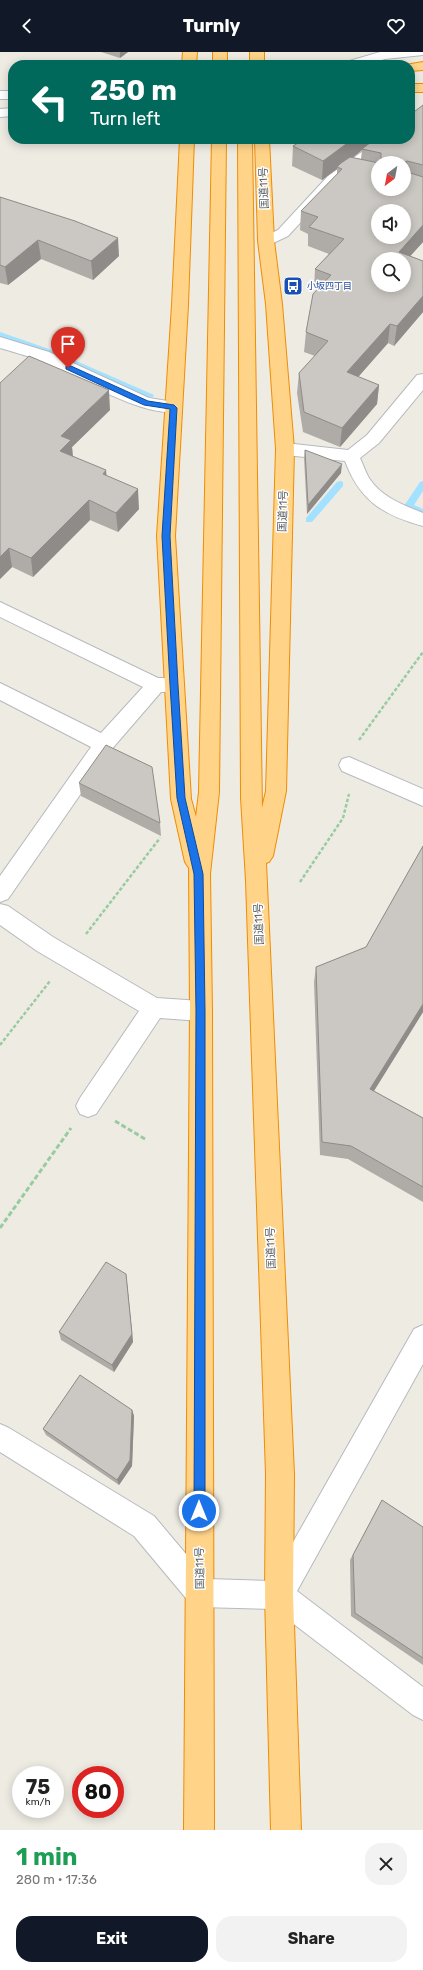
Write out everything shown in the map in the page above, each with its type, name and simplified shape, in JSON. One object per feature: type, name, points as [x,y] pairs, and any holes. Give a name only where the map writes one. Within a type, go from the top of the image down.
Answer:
[{"type":"highway","name":"国道11号","points":[[187,144],[174,408],[166,536],[165,685],[181,798],[199,874]]},
{"type":"highway","name":"国道11号","points":[[199,1830],[201,1011],[199,874],[209,792],[219,144]]},
{"type":"highway","name":"国道11号","points":[[245,144],[251,798],[257,881],[280,1474],[279,1595],[286,1830]]},
{"type":"highway","name":"国道11号","points":[[257,881],[276,791],[285,449],[274,304],[266,241],[262,144]]},
{"type":"street","points":[[365,60],[384,53],[420,52]]},
{"type":"street","points":[[266,241],[283,233],[334,179],[381,144]]},
{"type":"street","points":[[345,170],[364,174]]},
{"type":"street","points":[[0,342],[43,356],[146,403],[174,408]]},
{"type":"street","points":[[285,449],[351,456],[373,439],[423,379]]},
{"type":"street","points":[[351,456],[361,480],[370,492],[386,504],[423,520]]},
{"type":"street","points":[[0,609],[165,685],[104,744],[0,893]]},
{"type":"street","points":[[0,690],[104,744]]},
{"type":"street","points":[[349,765],[423,798]]},
{"type":"street","points":[[0,913],[45,944],[154,1008],[201,1011]]},
{"type":"street","points":[[88,1106],[154,1008]]},
{"type":"street","points":[[279,1595],[423,1338]]},
{"type":"street","points":[[0,1437],[144,1526],[200,1593],[279,1595],[423,1705]]},
{"type":"path","points":[[0,1228],[88,1106],[145,1139]]},
{"type":"building","points":[[423,105],[423,165],[411,162],[411,156],[381,156],[381,153],[362,149],[368,144],[415,144],[415,111]]},
{"type":"building","points":[[296,144],[346,144],[323,161],[293,146]]},
{"type":"building","points":[[350,157],[371,161],[371,196],[411,196],[411,173],[423,177],[423,225],[411,238],[411,204],[371,204],[371,244],[406,244],[399,252],[371,252],[371,292],[411,292],[411,256],[423,261],[423,296],[397,326],[390,324],[347,372],[379,385],[342,428],[304,412],[299,373],[328,341],[306,332],[313,294],[331,275],[315,269],[344,239],[309,227],[318,217],[301,211],[342,169],[337,167]]},
{"type":"building","points":[[0,197],[75,221],[118,238],[91,261],[38,240],[5,267],[0,265]]},
{"type":"building","points":[[29,356],[109,390],[61,436],[71,440],[60,451],[106,470],[103,474],[138,489],[116,513],[89,500],[31,558],[9,548],[0,557],[0,383]]},
{"type":"building","points":[[305,450],[342,464],[308,505]]},
{"type":"building","points":[[106,745],[152,767],[160,823],[79,783]]},
{"type":"building","points":[[423,846],[423,1004],[370,1089],[423,1118],[423,1187],[351,1146],[322,1142],[316,967],[366,947]]},
{"type":"building","points":[[106,1262],[126,1274],[132,1334],[112,1365],[59,1332]]},
{"type":"building","points":[[80,1375],[132,1410],[130,1460],[117,1480],[43,1429]]},
{"type":"building","points":[[382,1500],[423,1527],[423,1658],[355,1613],[353,1555]]},
{"type":"waterway","points":[[0,335],[46,351],[150,395]]},
{"type":"waterway","points":[[309,520],[340,484]]},
{"type":"waterway","points":[[423,484],[408,506],[423,512]]},
{"type":"place","name":"小坂四丁目","points":[[293,286]]},
{"type":"route","points":[[68,368],[146,403],[174,408],[166,536],[181,798],[199,874],[201,1011],[199,1511]]}]
